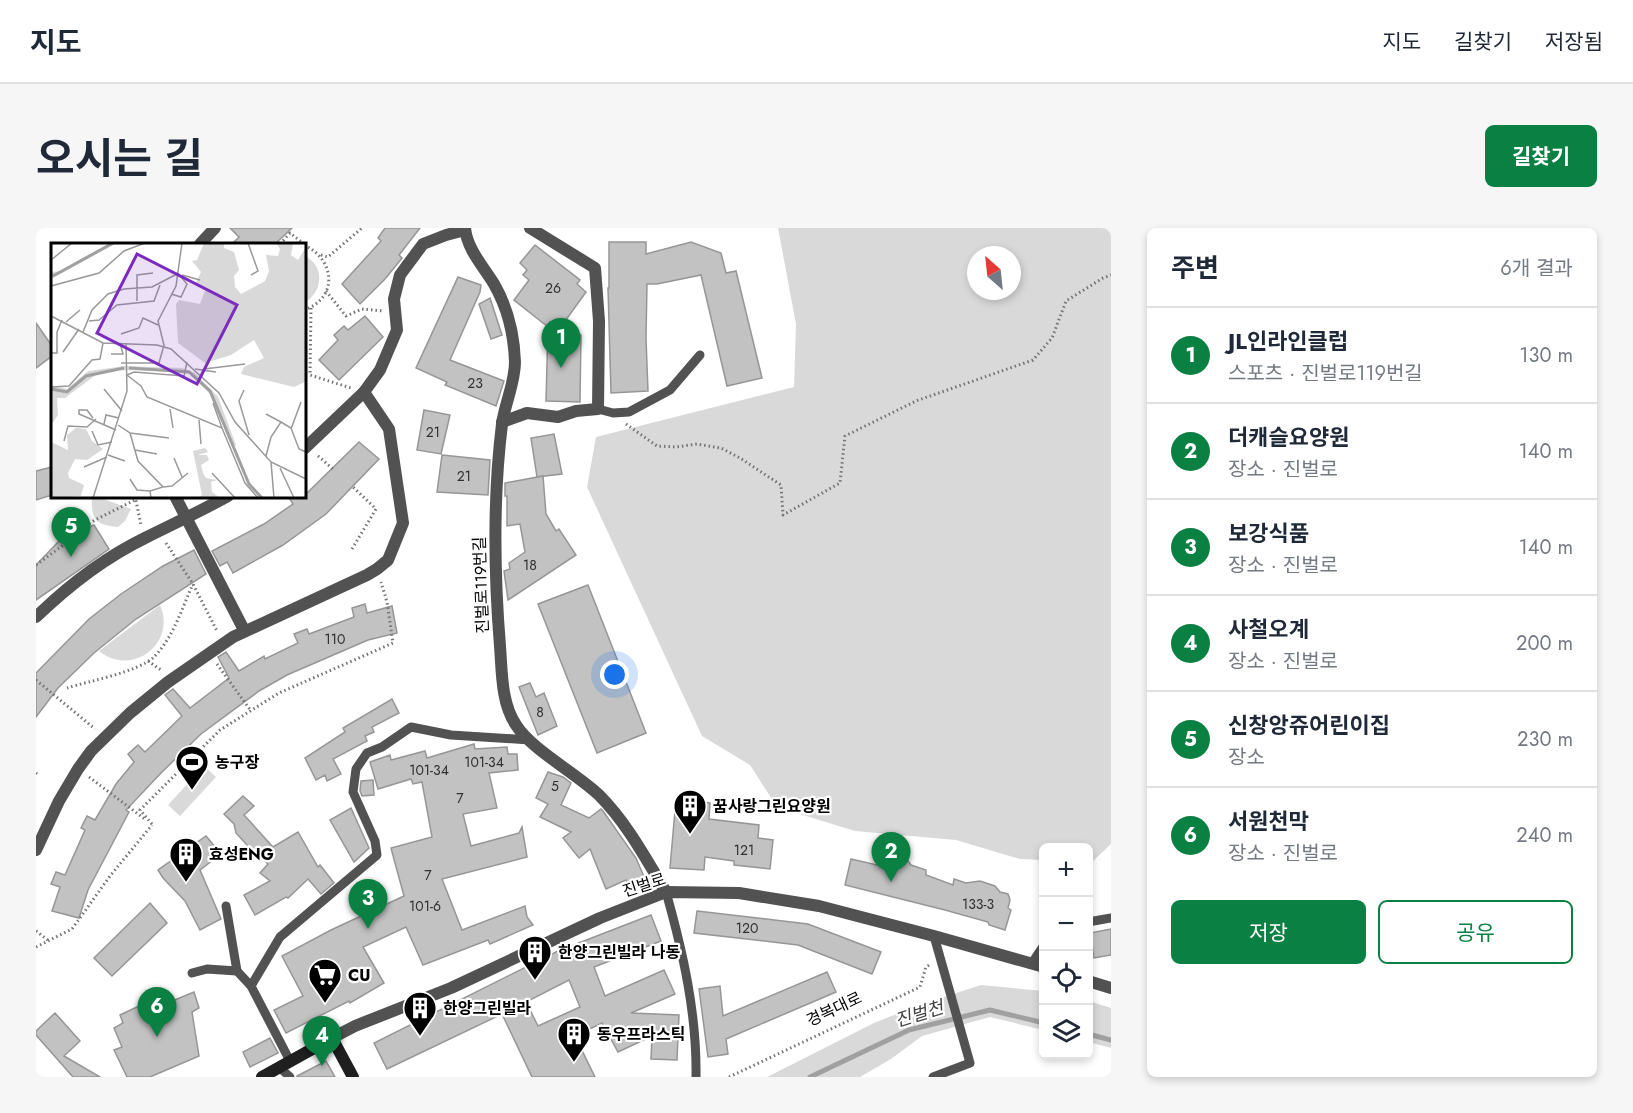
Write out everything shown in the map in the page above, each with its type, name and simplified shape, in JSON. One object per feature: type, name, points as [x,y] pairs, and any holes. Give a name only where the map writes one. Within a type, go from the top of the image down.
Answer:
[{"type":"street","points":[[201,243],[216,228]]},
{"type":"street","points":[[502,422],[527,413],[558,417],[576,411],[598,409],[599,321],[595,268],[530,228]]},
{"type":"street","points":[[306,448],[364,392],[380,370],[397,330],[394,299],[400,275],[423,244],[465,229]]},
{"type":"street","name":"진벌로119번길","points":[[465,229],[471,248],[494,284],[506,309],[512,333],[515,364],[502,422],[496,509],[496,595],[503,685],[507,706],[515,725],[530,740],[599,795],[624,824],[666,892]]},
{"type":"street","points":[[36,850],[58,801],[78,769],[91,751],[130,713],[223,642],[244,630],[377,569],[388,560],[403,523],[389,429],[364,392]]},
{"type":"street","points":[[176,498],[229,594],[244,630]]},
{"type":"street","points":[[36,616],[75,584],[144,538],[224,498]]},
{"type":"street","name":"진벌로","points":[[262,1077],[355,1026],[452,988],[600,918],[666,892],[739,892],[819,906],[1038,965]]},
{"type":"street","points":[[1093,982],[1111,988]]},
{"type":"street","points":[[332,1038],[353,1077]]},
{"type":"lane","points":[[598,409],[613,413],[629,412],[670,390],[700,355]]},
{"type":"lane","points":[[251,986],[280,937],[377,855],[375,841],[353,792],[356,769],[367,753],[382,747],[411,727],[451,735],[530,740]]},
{"type":"lane","points":[[666,892],[683,954],[692,1014],[696,1077]]},
{"type":"lane","points":[[226,906],[237,971],[251,986],[290,1077]]},
{"type":"lane","points":[[1093,921],[1111,918]]},
{"type":"lane","points":[[933,1077],[970,1063],[934,936]]},
{"type":"lane","points":[[192,973],[207,969],[237,971]]},
{"type":"path","points":[[306,247],[328,257],[362,228]]},
{"type":"path","points":[[281,243],[290,233],[301,243]]},
{"type":"path","points":[[306,246],[323,258],[328,268],[329,280],[327,291],[320,301],[306,309]]},
{"type":"path","points":[[617,425],[626,424],[657,446],[676,447],[697,444],[721,448],[740,458],[781,485],[783,515],[840,483],[844,436],[916,401],[1033,360],[1052,338],[1066,301],[1111,275]]},
{"type":"path","points":[[327,291],[346,316],[362,309],[395,312]]},
{"type":"path","points":[[310,375],[311,308]]},
{"type":"path","points":[[306,371],[310,375],[364,392]]},
{"type":"path","points":[[306,448],[333,469]]},
{"type":"path","points":[[352,549],[376,509],[353,488]]},
{"type":"path","points":[[36,565],[62,546],[73,534],[135,498],[144,538]]},
{"type":"path","points":[[158,532],[193,584],[223,642]]},
{"type":"path","points":[[152,824],[140,810],[220,730],[279,693],[393,643],[387,602],[377,569]]},
{"type":"path","points":[[67,688],[140,666],[153,657],[165,644],[193,584]]},
{"type":"path","points":[[208,653],[250,711]]},
{"type":"path","points":[[36,680],[105,738]]},
{"type":"path","points":[[78,769],[152,824]]},
{"type":"path","points":[[36,947],[72,929],[110,876],[152,824]]},
{"type":"path","points":[[36,931],[49,940]]},
{"type":"path","name":"경복대로","points":[[729,1077],[920,987],[926,967],[940,960]]},
{"type":"shaded area","points":[[778,228],[1111,228],[1111,844],[1093,861],[1093,843],[1039,843],[1039,860],[1020,859],[956,840],[855,831],[777,807],[750,765],[702,736],[587,487],[596,437],[794,387],[796,324]]},
{"type":"shaded area","points":[[306,257],[319,272],[318,286],[311,298],[306,301]]},
{"type":"shaded area","points":[[92,498],[101,498],[131,509],[125,521],[118,527],[99,522],[92,511]]},
{"type":"shaded area","points":[[160,605],[164,619],[162,632],[157,643],[148,652],[125,661],[112,658],[99,651]]},
{"type":"shaded area","name":"농구장","points":[[204,766],[216,777],[180,816],[168,805]]},
{"type":"shaded area","points":[[981,985],[1039,991],[1039,1029],[990,1017],[922,1036],[891,1059],[860,1077],[767,1077],[874,1023],[919,1005]]},
{"type":"shaded area","points":[[1093,1002],[1111,1008],[1111,1048],[1093,1043]]},
{"type":"building","points":[[230,228],[292,228],[276,243],[233,243],[239,237]]},
{"type":"building","points":[[385,228],[420,228],[399,255],[402,258],[360,304],[342,284],[381,241],[378,238]]},
{"type":"building","points":[[609,242],[646,242],[646,254],[691,242],[721,253],[726,273],[736,271],[762,378],[727,386],[701,275],[647,284],[648,391],[611,393]]},
{"type":"building","points":[[535,245],[580,280],[577,284],[586,292],[555,335],[581,335],[580,402],[546,401],[548,327],[514,300],[529,280],[523,275],[527,270],[520,263]]},
{"type":"building","points":[[458,277],[481,285],[450,360],[504,381],[496,406],[445,385],[447,382],[416,368]]},
{"type":"building","points":[[490,298],[502,335],[491,339],[479,304]]},
{"type":"building","points":[[365,316],[383,337],[339,380],[319,360],[338,340],[334,335],[344,326],[348,330]]},
{"type":"building","points":[[36,323],[51,345],[51,357],[36,368]]},
{"type":"building","points":[[424,410],[450,415],[441,454],[417,450]]},
{"type":"building","points":[[554,434],[562,474],[537,477],[531,438]]},
{"type":"building","points":[[359,442],[379,459],[326,514],[283,545],[233,573],[227,562],[220,566],[212,551],[264,524],[293,504],[289,498],[306,498],[306,494]]},
{"type":"building","points":[[442,455],[490,460],[488,495],[437,492]]},
{"type":"building","points":[[51,467],[51,495],[36,500],[36,471]]},
{"type":"building","points":[[543,476],[546,514],[556,531],[559,529],[576,555],[508,600],[504,571],[510,569],[509,563],[525,552],[520,524],[507,526],[505,483]]},
{"type":"building","points":[[94,525],[109,549],[36,600],[36,565],[62,538]]},
{"type":"building","points":[[194,550],[206,574],[136,619],[94,653],[58,688],[36,717],[36,673],[89,619],[121,594],[163,566]]},
{"type":"building","points":[[588,585],[646,733],[597,753],[538,604]]},
{"type":"building","points":[[365,604],[367,613],[392,606],[397,633],[368,640],[287,675],[259,691],[201,734],[126,810],[129,812],[88,890],[79,918],[52,911],[60,887],[51,884],[56,872],[65,875],[85,830],[81,828],[87,816],[95,820],[116,784],[134,762],[128,754],[138,745],[145,752],[182,716],[165,695],[173,689],[190,708],[229,678],[218,657],[226,652],[239,671],[264,656],[265,659],[298,643],[294,634],[307,629],[309,634],[354,617],[352,608]]},
{"type":"building","points":[[530,683],[536,697],[544,693],[557,726],[538,735],[519,687]]},
{"type":"building","points":[[392,699],[399,713],[372,727],[374,732],[365,736],[367,741],[333,759],[341,774],[327,781],[325,775],[316,780],[305,758],[345,732],[343,728]]},
{"type":"building","points":[[474,744],[475,749],[507,747],[508,754],[517,754],[518,770],[489,773],[497,808],[463,814],[471,846],[519,833],[522,827],[527,857],[442,879],[462,930],[525,906],[527,917],[533,925],[490,944],[488,940],[423,965],[406,927],[363,947],[384,983],[350,1003],[349,1001],[286,1033],[274,1010],[303,996],[282,956],[404,896],[391,848],[432,837],[422,782],[413,784],[411,779],[378,789],[370,762],[390,755],[391,760],[425,751],[427,758]]},
{"type":"building","points":[[548,772],[563,777],[571,783],[561,805],[589,818],[601,809],[603,811],[636,858],[645,879],[629,886],[626,880],[606,889],[590,849],[579,858],[563,838],[571,832],[540,817],[548,804],[536,798]]},
{"type":"building","points":[[373,780],[374,795],[362,796],[361,781]]},
{"type":"building","points":[[243,796],[254,806],[244,815],[273,847],[298,832],[318,867],[320,865],[334,883],[321,894],[308,879],[288,898],[286,897],[255,915],[244,895],[270,881],[260,873],[268,864],[236,833],[234,824],[224,814]]},
{"type":"building","points":[[676,799],[710,803],[709,819],[759,825],[758,838],[773,840],[770,869],[734,865],[734,861],[705,857],[704,870],[670,868]]},
{"type":"building","points":[[351,808],[369,848],[354,862],[330,820]]},
{"type":"building","name":"효성ENG","points":[[206,836],[221,854],[200,870],[221,919],[200,930],[185,901],[158,870]]},
{"type":"building","points":[[851,859],[877,865],[889,859],[908,861],[911,865],[926,870],[926,875],[953,885],[954,879],[966,883],[980,881],[995,886],[1000,892],[1008,894],[1010,900],[1008,908],[1011,910],[1005,930],[989,925],[988,922],[845,885]]},
{"type":"building","points":[[150,903],[167,923],[112,976],[94,958]]},
{"type":"building","points":[[697,911],[808,924],[881,952],[872,974],[798,945],[694,933]]},
{"type":"building","points":[[651,915],[661,941],[594,967],[605,996],[664,970],[675,994],[631,1013],[679,1015],[677,1060],[651,1059],[652,1036],[618,1052],[602,1023],[575,1036],[595,1077],[532,1077],[502,1014],[387,1069],[374,1043],[558,951]],"holes":[[[569,980],[580,1007],[538,1026],[526,1002]]]},
{"type":"building","points":[[1111,929],[1111,955],[1094,958],[1093,932]]},
{"type":"building","points":[[827,972],[836,992],[726,1039],[728,1054],[708,1057],[699,989],[720,986],[723,1016]]},
{"type":"building","points":[[194,992],[199,1008],[192,1012],[199,1056],[150,1077],[127,1077],[114,1050],[122,1047],[114,1028],[123,1023],[120,1015],[156,998],[160,1006]]},
{"type":"building","points":[[55,1013],[80,1041],[64,1056],[100,1077],[73,1077],[36,1035],[36,1031]]},
{"type":"building","points":[[270,1038],[278,1053],[250,1067],[243,1052]]},
{"type":"building","points":[[326,1061],[335,1077],[297,1077],[297,1076]]},
{"type":"waterway","name":"진벌천","points":[[810,1077],[909,1030],[990,1010],[1039,1022]]},
{"type":"waterway","name":"진벌천","points":[[1093,1035],[1111,1040]]},
{"type":"place","name":"JL인라인클럽","points":[[561,368]]},
{"type":"place","name":"신창앙쥬어린이집","points":[[71,557]]},
{"type":"place","name":"농구장","points":[[192,791]]},
{"type":"place","name":"꿈사랑그린요양원","points":[[690,835]]},
{"type":"place","name":"더캐슬요양원","points":[[891,882]]},
{"type":"place","name":"효성ENG","points":[[186,883]]},
{"type":"place","name":"보강식품","points":[[368,929]]},
{"type":"place","name":"한양그린빌라 나동","points":[[535,981]]},
{"type":"place","name":"CU","points":[[325,1004]]},
{"type":"place","name":"서원천막","points":[[157,1037]]},
{"type":"place","name":"한양그린빌라","points":[[420,1037]]},
{"type":"place","name":"동우프라스틱","points":[[574,1063]]},
{"type":"place","name":"사철오계","points":[[322,1066]]}]
